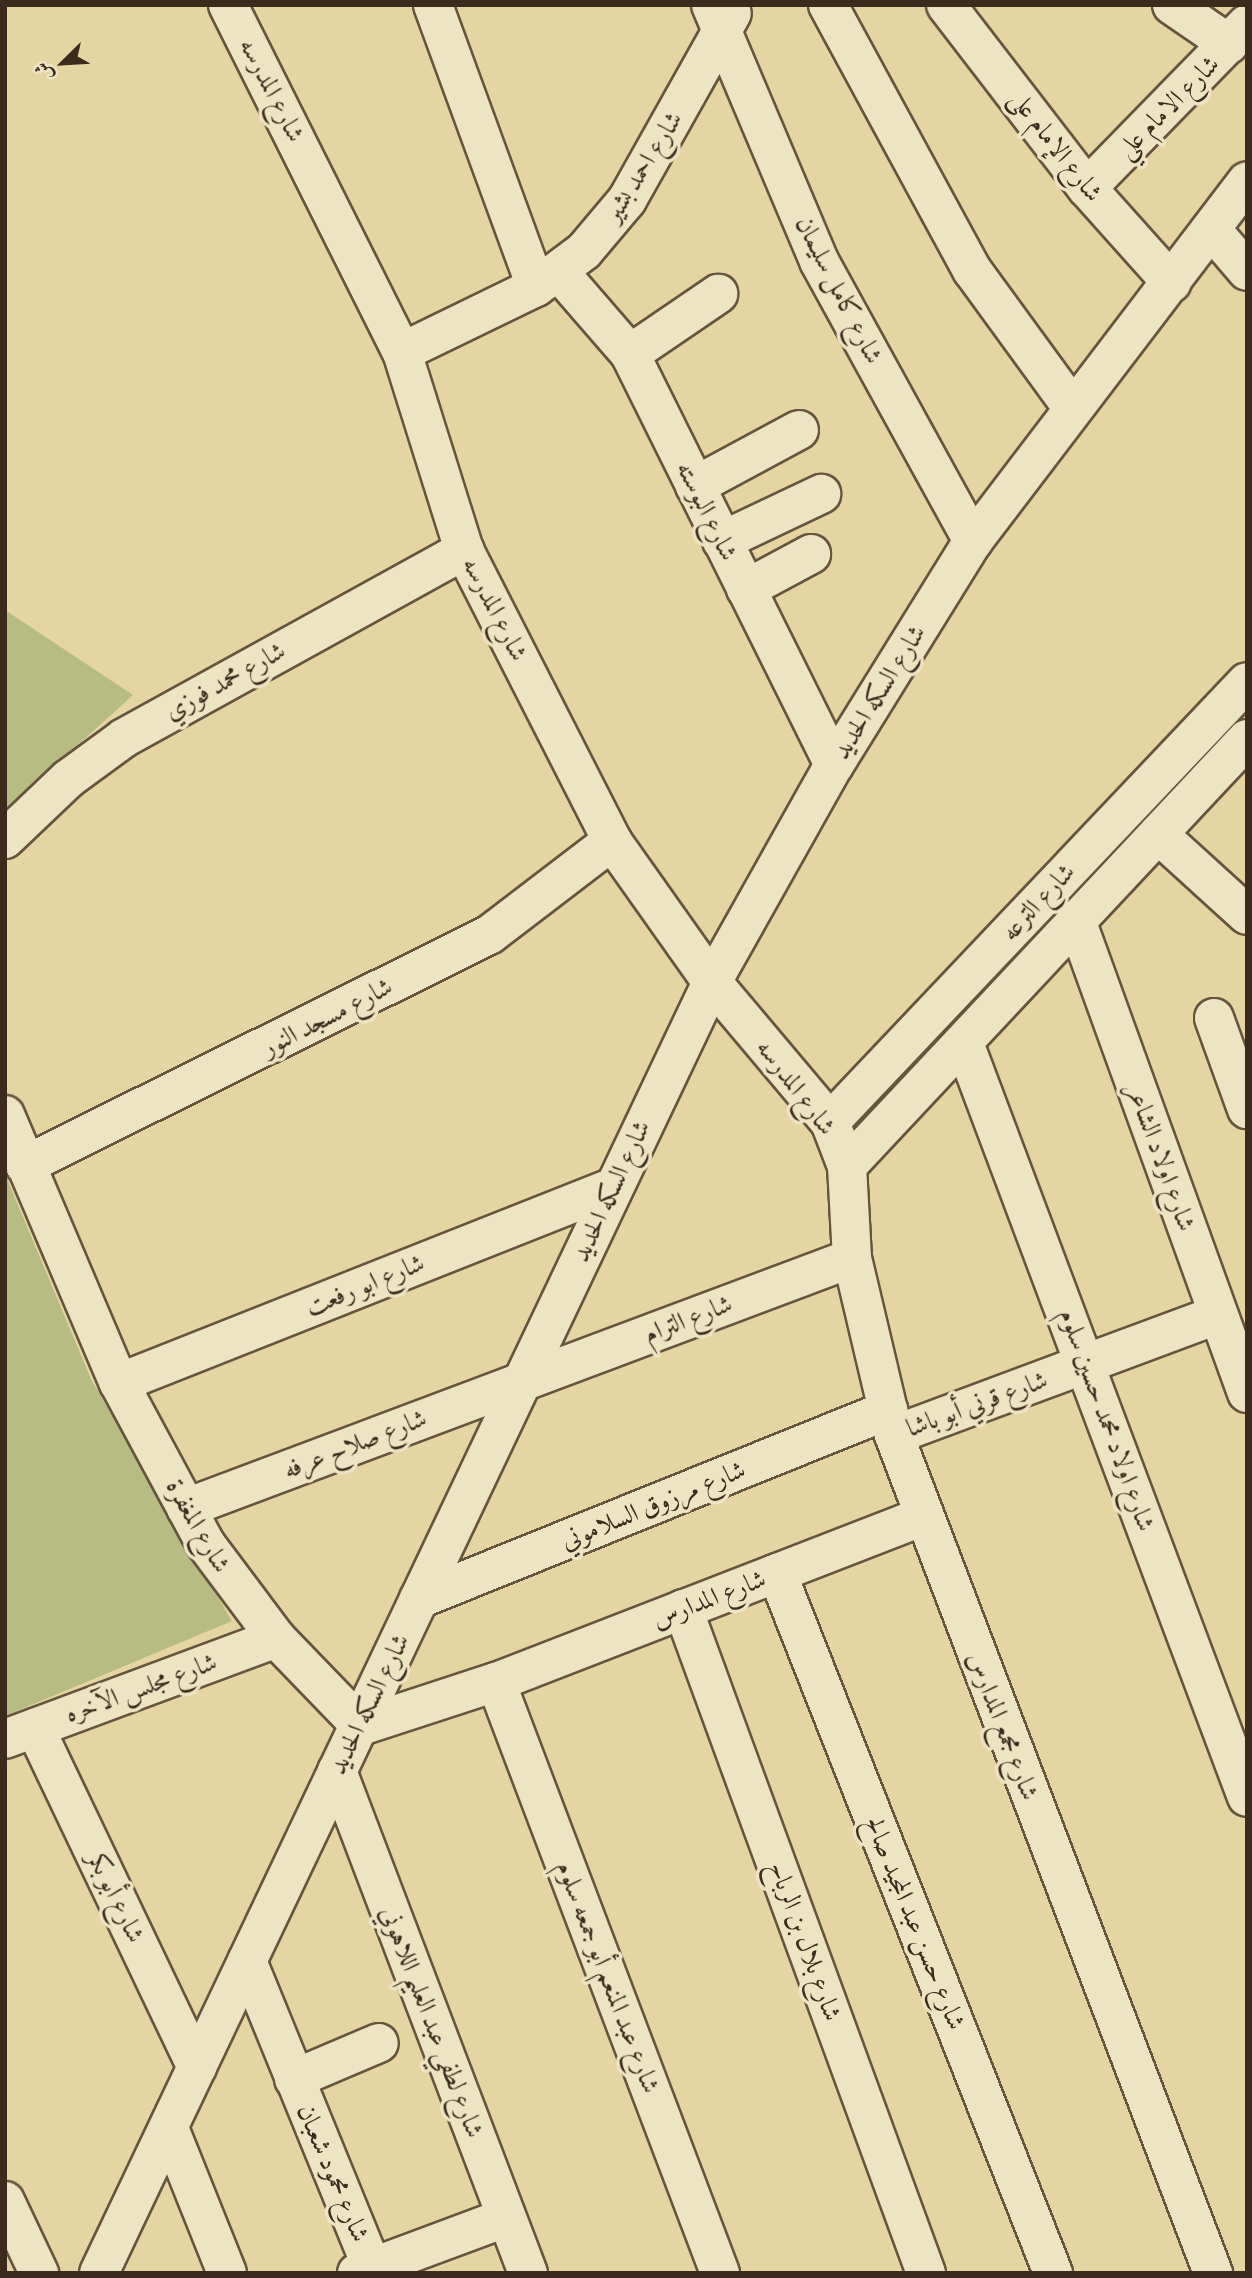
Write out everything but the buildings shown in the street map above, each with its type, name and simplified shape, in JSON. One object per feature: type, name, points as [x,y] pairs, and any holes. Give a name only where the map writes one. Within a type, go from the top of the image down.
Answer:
[{"type":"street","name":"شارع المدرسه","points":[[228,5],[402,352],[464,550],[612,841],[712,982],[830,1122],[847,1166]]},
{"type":"street","name":"شارع البوسته","points":[[433,5],[547,280],[631,354],[834,765]]},
{"type":"street","points":[[828,5],[972,270],[1072,407]]},
{"type":"street","name":"شارع الإمام على","points":[[946,5],[1087,188],[1172,283]]},
{"type":"street","points":[[1172,5],[1238,34]]},
{"type":"street","name":"شارع احمد بشير","points":[[402,352],[547,280],[627,200],[723,14]]},
{"type":"street","name":"شارع كامل سليمان","points":[[723,14],[820,261],[973,541]]},
{"type":"street","name":"شارع الامام علي","points":[[1087,188],[1238,34]]},
{"type":"street","name":"شارع السكه الحديد","points":[[99,2273],[525,1380],[611,1188],[712,982],[834,765],[973,541],[1072,407],[1172,283],[1247,181]]},
{"type":"street","points":[[1211,229],[1247,271]]},
{"type":"street","points":[[631,354],[718,293]]},
{"type":"street","points":[[695,486],[799,430]]},
{"type":"street","points":[[722,541],[821,494]]},
{"type":"street","name":"شارع محمد فوزي","points":[[5,839],[68,779],[124,738],[464,550]]},
{"type":"street","points":[[746,589],[811,554]]},
{"type":"street","name":"شارع الترعه","points":[[830,1122],[1247,681]]},
{"type":"street","name":"شارع الترعه","points":[[847,1166],[964,1044],[1076,920],[1245,744]]},
{"type":"street","points":[[1158,834],[1247,915]]},
{"type":"street","name":"شارع مسجد النور","points":[[25,1165],[489,935],[612,841]]},
{"type":"street","name":"شارع اولاد الشاعر","points":[[1076,920],[1247,1393]]},
{"type":"street","points":[[1214,1018],[1247,1109]]},
{"type":"street","name":"شارع اولاد محمد حسين سلوم","points":[[964,1044],[1247,1797]]},
{"type":"street","points":[[5,1115],[25,1165]]},
{"type":"street","name":"شارع المغفرة","points":[[25,1165],[119,1383],[186,1508],[227,1577],[276,1638],[360,1726]]},
{"type":"street","name":"شارع مجمع المدارس","points":[[847,1166],[852,1258],[891,1422],[922,1517],[1213,2273]]},
{"type":"street","name":"شارع ابو رفعت","points":[[119,1383],[611,1188]]},
{"type":"street","name":"شارع الترام","points":[[525,1380],[852,1258]]},
{"type":"street","name":"شارع قرني أبو باشا","points":[[891,1422],[1086,1363],[1217,1315]]},
{"type":"street","name":"شارع صلاح عرفه","points":[[186,1508],[525,1380]]},
{"type":"street","name":"شارع مرزوق السلاموني","points":[[419,1600],[891,1422]]},
{"type":"street","name":"شارع المدارس","points":[[496,1682],[922,1517]]},
{"type":"street","name":"شارع حسن عبد المجيد صالح","points":[[776,1573],[1053,2273]]},
{"type":"street","name":"شارع بلال بن الرباح","points":[[683,1609],[926,2273]]},
{"type":"street","name":"شارع مجلس الآخره","points":[[20,1733],[276,1638]]},
{"type":"street","points":[[360,1726],[496,1682]]},
{"type":"street","name":"شارع عبد المنعم أبو جمعه سلوم","points":[[496,1682],[720,2273]]},
{"type":"street","name":"شارع أبو بكر","points":[[20,1733],[197,2067]]},
{"type":"street","name":"شارع لطفي عبد العليم اللاهوني","points":[[337,1771],[528,2273]]},
{"type":"street","name":"شارع محمود شعبان","points":[[247,1961],[365,2270]]},
{"type":"street","name":"شارع محمود شعبان","points":[[294,2079],[379,2043]]},
{"type":"street","points":[[169,2128],[227,2273]]},
{"type":"street","points":[[5,2201],[39,2273]]},
{"type":"street","points":[[365,2270],[505,2218]]},
{"type":"green space","points":[[5,610],[133,695],[5,811]]},
{"type":"green space","points":[[5,1174],[91,1379],[232,1621],[5,1716]]}]
